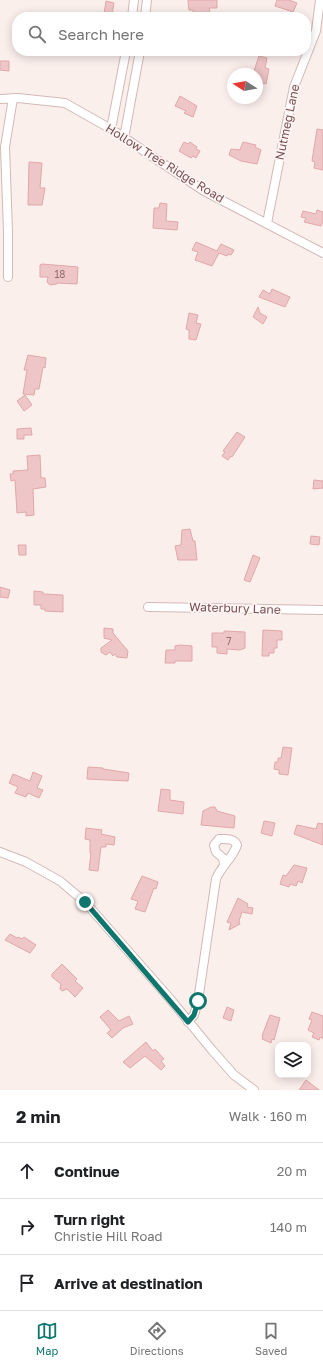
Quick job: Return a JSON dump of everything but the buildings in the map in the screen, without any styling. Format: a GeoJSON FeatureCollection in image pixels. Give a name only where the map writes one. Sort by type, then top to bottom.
{"type":"FeatureCollection","features":[{"type":"Feature","properties":{"kind":"street"},"geometry":{"type":"LineString","coordinates":[[133,12],[134,0]]}},
{"type":"Feature","properties":{"kind":"street"},"geometry":{"type":"LineString","coordinates":[[146,12],[147,0]]}},
{"type":"Feature","properties":{"kind":"street","name":"Nutmeg Lane"},"geometry":{"type":"LineString","coordinates":[[311,44],[316,31],[320,0]]}},
{"type":"Feature","properties":{"kind":"street"},"geometry":{"type":"LineString","coordinates":[[111,129],[125,56]]}},
{"type":"Feature","properties":{"kind":"street"},"geometry":{"type":"LineString","coordinates":[[124,138],[139,56]]}},
{"type":"Feature","properties":{"kind":"street","name":"Nutmeg Lane"},"geometry":{"type":"LineString","coordinates":[[267,223],[294,87],[306,56]]}},
{"type":"Feature","properties":{"kind":"street"},"geometry":{"type":"LineString","coordinates":[[8,277],[5,148],[13,98]]}},
{"type":"Feature","properties":{"kind":"street","name":"Hollow Tree Ridge Road"},"geometry":{"type":"LineString","coordinates":[[0,99],[13,98],[65,103],[111,129],[204,191],[323,253]]}},
{"type":"Feature","properties":{"kind":"street","name":"Waterbury Lane"},"geometry":{"type":"LineString","coordinates":[[148,607],[323,610]]}},
{"type":"Feature","properties":{"kind":"street"},"geometry":{"type":"LineString","coordinates":[[0,852],[26,862],[60,881],[85,902],[234,1075],[254,1090]]}},
{"type":"Feature","properties":{"kind":"street"},"geometry":{"type":"LineString","coordinates":[[188,1022],[194,1015],[198,1001],[216,879],[224,864]]}},
{"type":"Feature","properties":{"kind":"route"},"geometry":{"type":"LineString","coordinates":[[85,902],[171,1000],[188,1022],[194,1015],[198,1001]]}}]}
